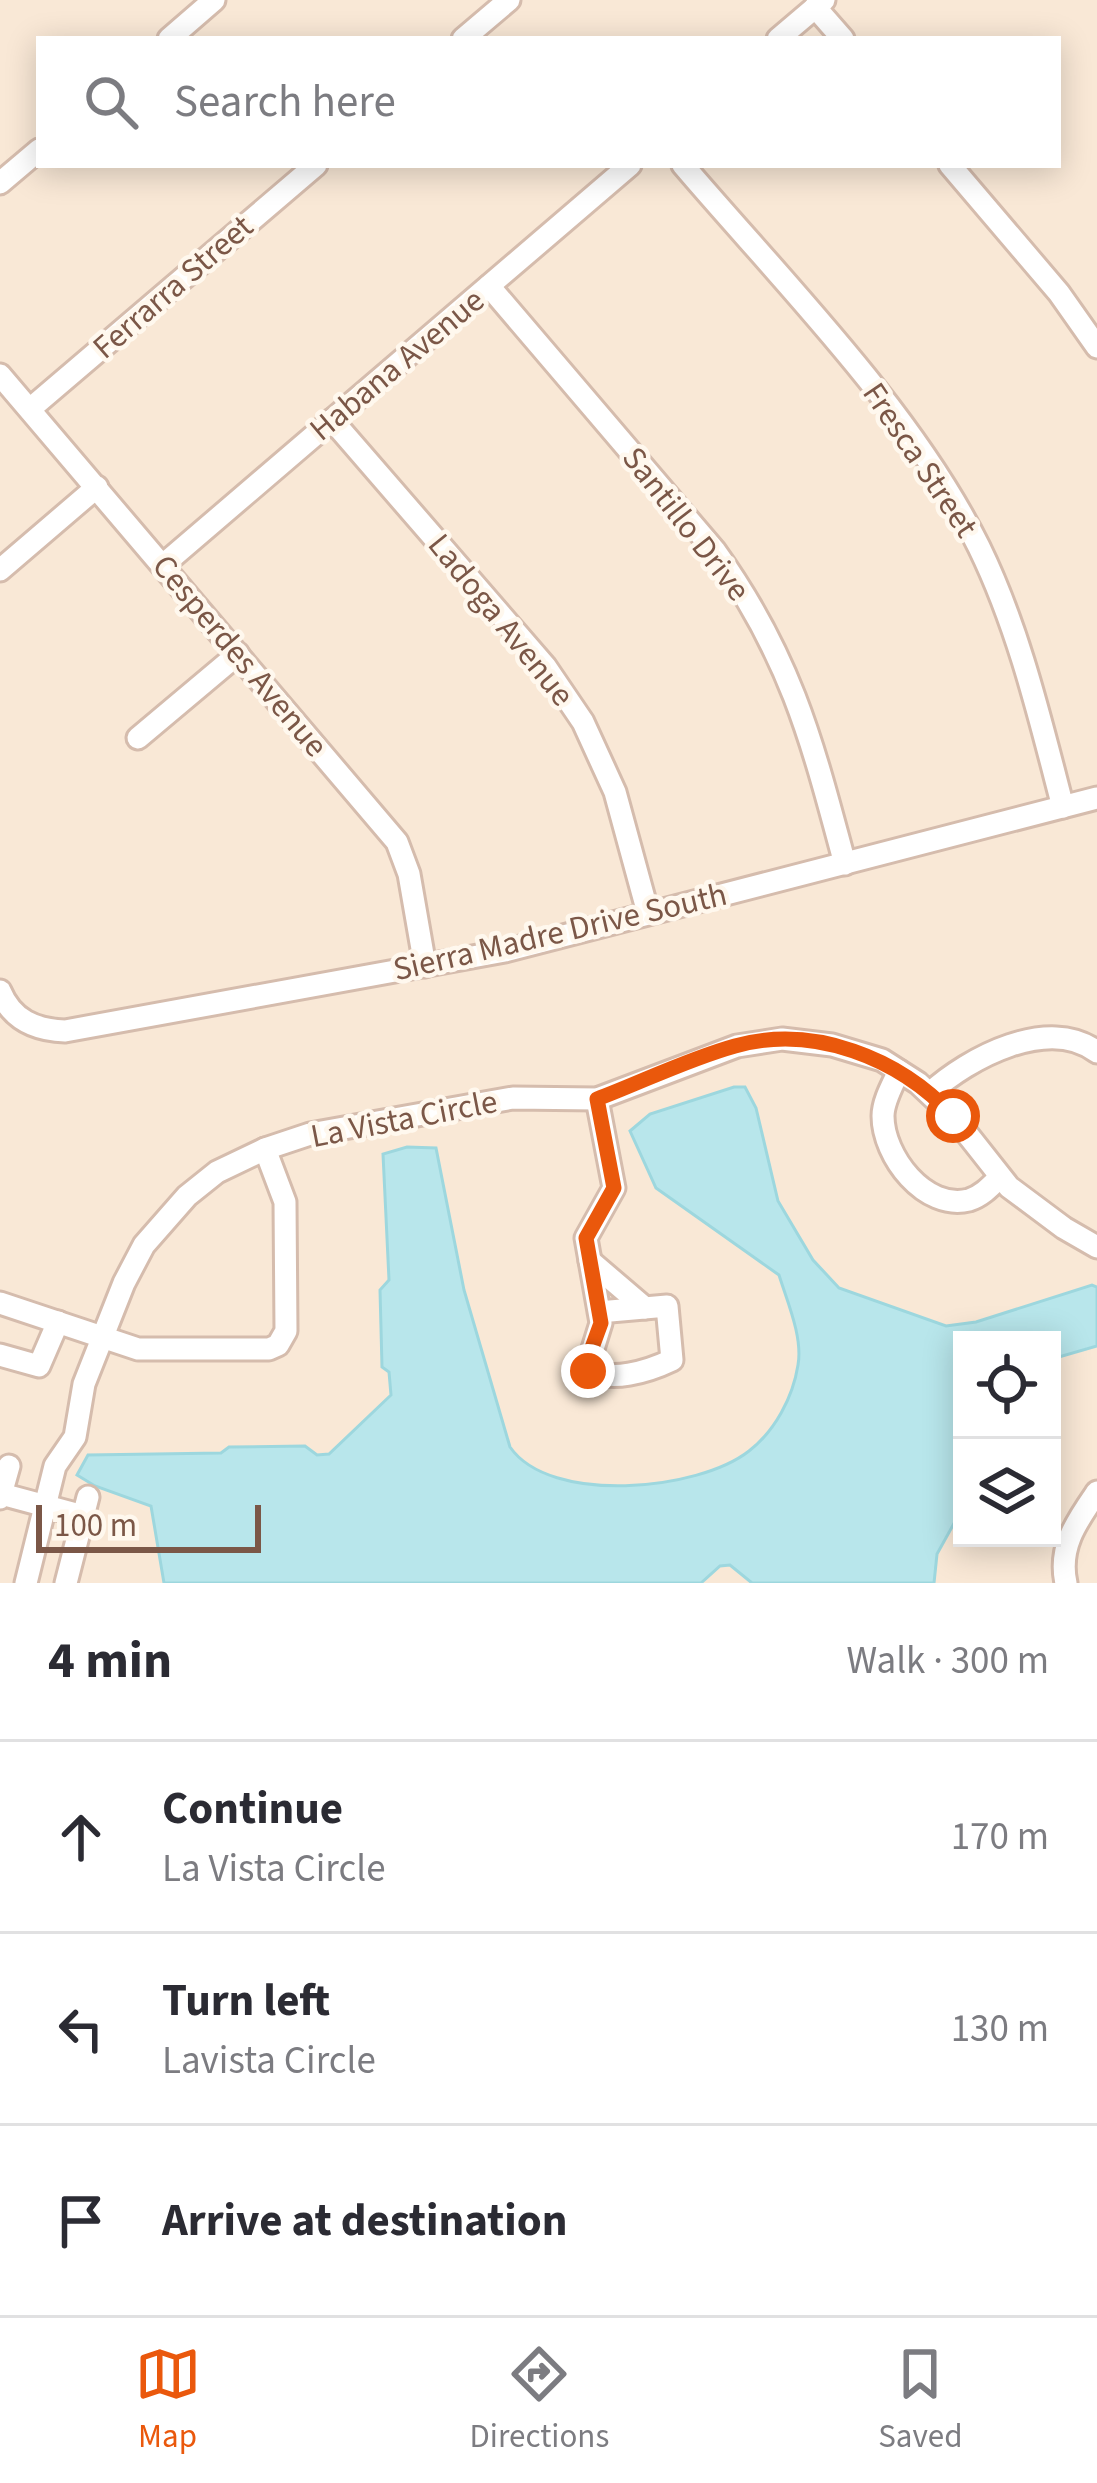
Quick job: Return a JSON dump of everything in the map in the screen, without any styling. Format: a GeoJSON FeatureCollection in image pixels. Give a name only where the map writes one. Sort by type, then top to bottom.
{"type":"FeatureCollection","features":[{"type":"Feature","properties":{"kind":"street"},"geometry":{"type":"LineString","coordinates":[[172,36],[214,0]]}},
{"type":"Feature","properties":{"kind":"street"},"geometry":{"type":"LineString","coordinates":[[466,36],[508,0]]}},
{"type":"Feature","properties":{"kind":"street"},"geometry":{"type":"LineString","coordinates":[[782,36],[820,4],[840,36]]}},
{"type":"Feature","properties":{"kind":"street"},"geometry":{"type":"LineString","coordinates":[[0,183],[36,153]]}},
{"type":"Feature","properties":{"kind":"street","name":"Ferrarra Street"},"geometry":{"type":"LineString","coordinates":[[30,409],[312,168]]}},
{"type":"Feature","properties":{"kind":"street","name":"Habana Avenue"},"geometry":{"type":"LineString","coordinates":[[163,565],[628,168]]}},
{"type":"Feature","properties":{"kind":"street","name":"Fresca Street"},"geometry":{"type":"LineString","coordinates":[[686,168],[880,397],[946,490],[979,546],[1013,629],[1063,807]]}},
{"type":"Feature","properties":{"kind":"street"},"geometry":{"type":"LineString","coordinates":[[953,168],[1059,293],[1097,347]]}},
{"type":"Feature","properties":{"kind":"street","name":"Santillo Drive"},"geometry":{"type":"LineString","coordinates":[[490,286],[743,590],[796,692],[845,864]]}},
{"type":"Feature","properties":{"kind":"street","name":"Cesperdes Avenue"},"geometry":{"type":"LineString","coordinates":[[0,375],[397,842],[409,874],[425,966]]}},
{"type":"Feature","properties":{"kind":"street","name":"Ladoga Avenue"},"geometry":{"type":"LineString","coordinates":[[332,420],[544,666],[584,722],[615,792],[648,913]]}},
{"type":"Feature","properties":{"kind":"street"},"geometry":{"type":"LineString","coordinates":[[0,570],[97,487]]}},
{"type":"Feature","properties":{"kind":"street"},"geometry":{"type":"LineString","coordinates":[[138,738],[238,654]]}},
{"type":"Feature","properties":{"kind":"street","name":"Sierra Madre Drive South"},"geometry":{"type":"LineString","coordinates":[[0,991],[19,1018],[47,1030],[65,1031],[505,950],[1097,798]]}},
{"type":"Feature","properties":{"kind":"street"},"geometry":{"type":"LineString","coordinates":[[930,1093],[953,1072],[994,1050],[1062,1036],[1085,1042],[1097,1052]]}},
{"type":"Feature","properties":{"kind":"street","name":"La Vista Circle"},"geometry":{"type":"LineString","coordinates":[[26,1583],[55,1466],[75,1437],[84,1384],[133,1264],[161,1223],[217,1172],[310,1134],[513,1098],[597,1099],[736,1046],[782,1039],[832,1045],[882,1060],[930,1093],[1000,1177],[1029,1204],[1097,1247]]}},
{"type":"Feature","properties":{"kind":"street"},"geometry":{"type":"LineString","coordinates":[[899,1071],[882,1111],[894,1158],[913,1179],[952,1202],[982,1194],[1000,1177]]}},
{"type":"Feature","properties":{"kind":"street"},"geometry":{"type":"LineString","coordinates":[[597,1099],[614,1188],[586,1238],[590,1261],[599,1312],[601,1323],[586,1364],[588,1371],[608,1376],[672,1360],[667,1306],[599,1312]]}},
{"type":"Feature","properties":{"kind":"street"},"geometry":{"type":"LineString","coordinates":[[0,1303],[138,1349],[269,1349],[278,1345],[286,1330],[285,1202],[266,1149]]}},
{"type":"Feature","properties":{"kind":"street"},"geometry":{"type":"LineString","coordinates":[[590,1261],[645,1308]]}},
{"type":"Feature","properties":{"kind":"street"},"geometry":{"type":"LineString","coordinates":[[0,1355],[39,1366],[58,1322]]}},
{"type":"Feature","properties":{"kind":"street"},"geometry":{"type":"LineString","coordinates":[[9,1466],[1,1496],[86,1507],[66,1583]]}},
{"type":"Feature","properties":{"kind":"street"},"geometry":{"type":"LineString","coordinates":[[1066,1583],[1063,1556],[1073,1528],[1097,1492]]}},
{"type":"Feature","properties":{"kind":"shaded area"},"geometry":{"type":"Polygon","coordinates":[[[0,0],[1097,0],[1097,1583],[0,1583],[0,0]]]}},
{"type":"Feature","properties":{"kind":"water"},"geometry":{"type":"Polygon","coordinates":[[[745,1087],[756,1108],[778,1201],[813,1260],[839,1288],[946,1326],[976,1322],[1097,1287],[1097,1346],[1061,1356],[1061,1331],[953,1331],[953,1525],[937,1554],[934,1583],[752,1583],[730,1565],[720,1566],[701,1583],[164,1583],[151,1506],[77,1475],[88,1455],[305,1446],[317,1455],[329,1454],[391,1395],[389,1372],[382,1367],[380,1290],[389,1280],[383,1154],[407,1147],[436,1148],[464,1290],[510,1447],[530,1465],[557,1478],[625,1486],[696,1475],[749,1451],[767,1434],[792,1389],[799,1354],[796,1331],[779,1275],[656,1188],[630,1131],[650,1114],[745,1087]]]}},
{"type":"Feature","properties":{"kind":"route"},"geometry":{"type":"LineString","coordinates":[[588,1371],[586,1364],[601,1323],[586,1238],[614,1188],[597,1099],[736,1046],[782,1039],[832,1045],[882,1060],[918,1083],[953,1116]]}}]}
